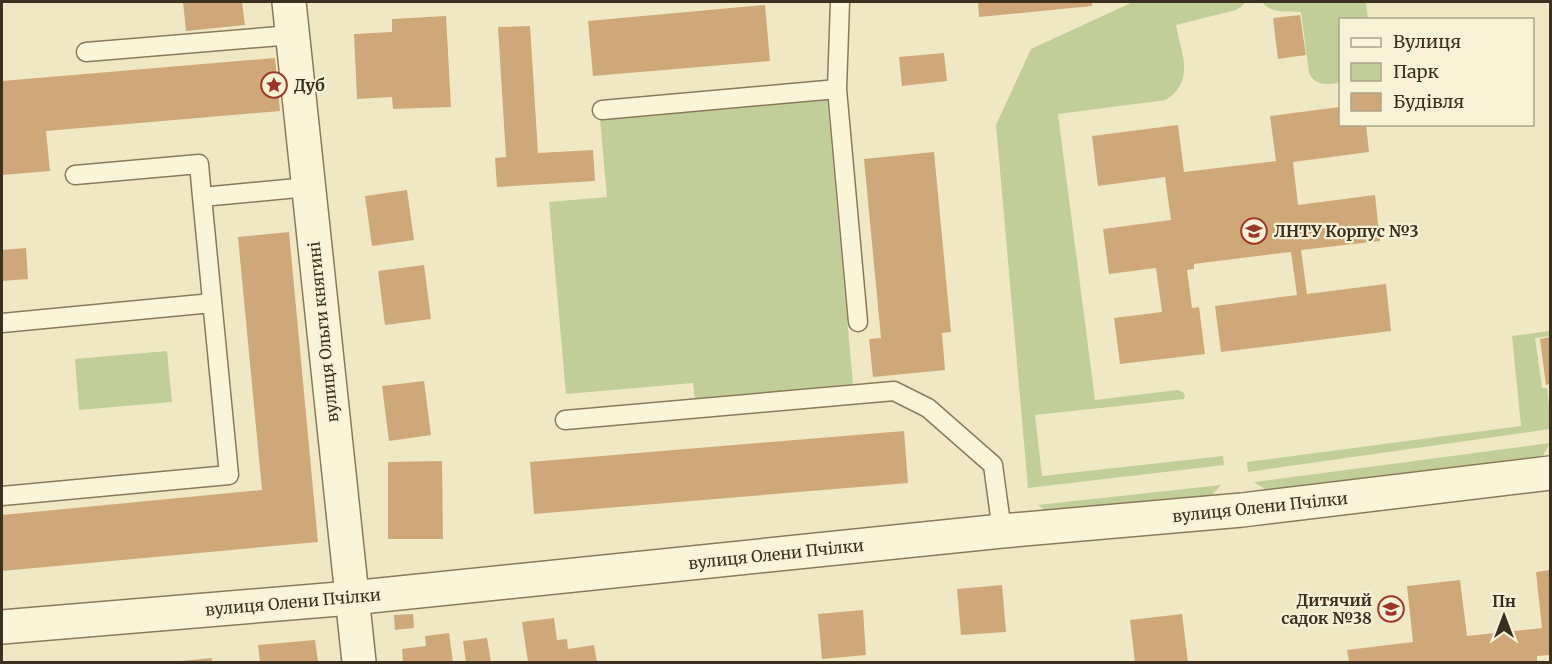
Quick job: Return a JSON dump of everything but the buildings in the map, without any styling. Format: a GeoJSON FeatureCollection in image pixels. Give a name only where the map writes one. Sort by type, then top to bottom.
{"type":"FeatureCollection","features":[{"type":"Feature","properties":{"kind":"street","name":"вулиця Ольги княгині"},"geometry":{"type":"LineString","coordinates":[[289,2],[359,663]]}},
{"type":"Feature","properties":{"kind":"street","name":"вулиця Олени Пчілки"},"geometry":{"type":"LineString","coordinates":[[2,627],[351,598],[1002,531],[1242,510],[1551,473]]}},
{"type":"Feature","properties":{"kind":"lane"},"geometry":{"type":"LineString","coordinates":[[840,2],[837,89],[858,322]]}},
{"type":"Feature","properties":{"kind":"lane"},"geometry":{"type":"LineString","coordinates":[[86,52],[292,35]]}},
{"type":"Feature","properties":{"kind":"lane"},"geometry":{"type":"LineString","coordinates":[[602,110],[837,89]]}},
{"type":"Feature","properties":{"kind":"lane"},"geometry":{"type":"LineString","coordinates":[[2,496],[229,475],[199,164],[75,175]]}},
{"type":"Feature","properties":{"kind":"lane"},"geometry":{"type":"LineString","coordinates":[[202,197],[308,187]]}},
{"type":"Feature","properties":{"kind":"lane"},"geometry":{"type":"LineString","coordinates":[[2,323],[212,303]]}},
{"type":"Feature","properties":{"kind":"lane"},"geometry":{"type":"LineString","coordinates":[[565,420],[894,391],[928,408],[993,465],[1002,531]]}},
{"type":"Feature","properties":{"kind":"green space"},"geometry":{"type":"Polygon","coordinates":[[[1133,2],[1245,2],[1236,10],[1176,25],[1183,56],[1184,75],[1181,84],[1166,100],[1058,114],[1095,400],[1177,390],[1183,392],[1185,396],[1184,399],[1035,415],[1042,476],[1223,456],[1224,465],[1028,488],[996,125],[1031,49],[1133,2]]]}},
{"type":"Feature","properties":{"kind":"green space"},"geometry":{"type":"Polygon","coordinates":[[[1262,2],[1366,2],[1368,18],[1339,18],[1339,83],[1318,83],[1309,73],[1301,12],[1285,12],[1266,6],[1262,2]]]}},
{"type":"Feature","properties":{"kind":"green space"},"geometry":{"type":"Polygon","coordinates":[[[827,98],[853,384],[695,399],[693,383],[566,394],[549,202],[607,197],[600,119],[827,98]]]}},
{"type":"Feature","properties":{"kind":"green space"},"geometry":{"type":"Polygon","coordinates":[[[1550,331],[1550,336],[1535,338],[1542,388],[1547,388],[1550,429],[1248,472],[1247,462],[1521,426],[1512,336],[1550,331]]]}},
{"type":"Feature","properties":{"kind":"green space"},"geometry":{"type":"Polygon","coordinates":[[[167,351],[172,402],[79,410],[75,359],[167,351]]]}},
{"type":"Feature","properties":{"kind":"green space"},"geometry":{"type":"Polygon","coordinates":[[[1550,443],[1542,457],[1271,493],[1254,482],[1550,443]]]}},
{"type":"Feature","properties":{"kind":"green space"},"geometry":{"type":"Polygon","coordinates":[[[1221,485],[1209,498],[1051,515],[1038,505],[1221,485]]]}},
{"type":"Feature","properties":{"kind":"place","name":"Дуб"},"geometry":{"type":"Point","coordinates":[274,85]}},
{"type":"Feature","properties":{"kind":"place","name":"ЛНТУ Корпус №3"},"geometry":{"type":"Point","coordinates":[1254,231]}},
{"type":"Feature","properties":{"kind":"place","name":"Дитячий садок №38"},"geometry":{"type":"Point","coordinates":[1391,609]}}]}
